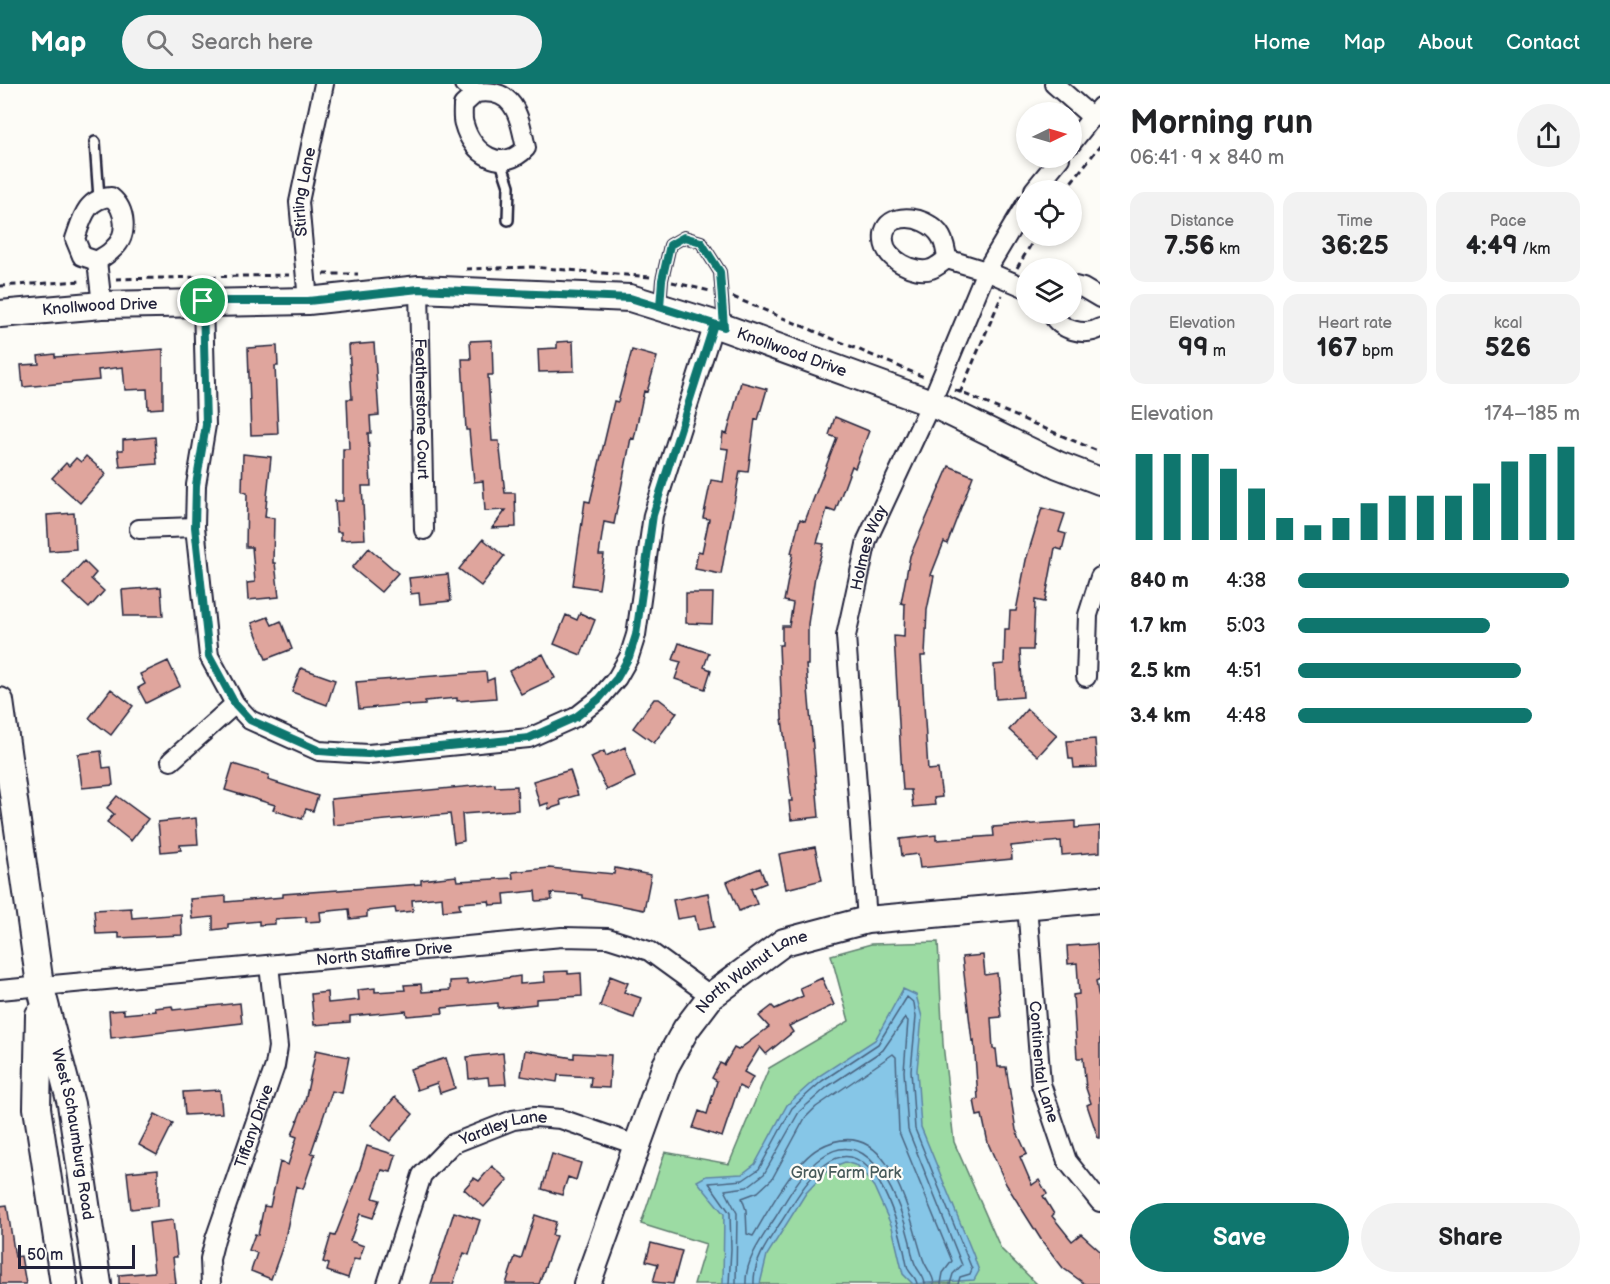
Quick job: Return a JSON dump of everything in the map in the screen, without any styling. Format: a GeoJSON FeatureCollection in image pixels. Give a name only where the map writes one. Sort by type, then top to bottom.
{"type":"FeatureCollection","features":[{"type":"Feature","properties":{"kind":"street","name":"Stirling Lane"},"geometry":{"type":"LineString","coordinates":[[308,301],[299,202],[324,84]]}},
{"type":"Feature","properties":{"kind":"street"},"geometry":{"type":"LineString","coordinates":[[1054,84],[1096,112],[1082,130]]}},
{"type":"Feature","properties":{"kind":"street"},"geometry":{"type":"LineString","coordinates":[[470,89],[492,91],[506,96],[518,115],[526,148],[518,157],[501,162],[491,159],[470,138],[463,123],[463,105],[470,89]]}},
{"type":"Feature","properties":{"kind":"street"},"geometry":{"type":"LineString","coordinates":[[1042,180],[1052,168]]}},
{"type":"Feature","properties":{"kind":"street"},"geometry":{"type":"LineString","coordinates":[[111,197],[119,204],[124,214],[121,239],[115,248],[97,261],[82,256],[75,239],[83,215],[90,205],[99,198],[111,197]]}},
{"type":"Feature","properties":{"kind":"street","name":"Holmes Way"},"geometry":{"type":"LineString","coordinates":[[867,920],[846,636],[867,540],[932,403],[986,271],[1016,221]]}},
{"type":"Feature","properties":{"kind":"street"},"geometry":{"type":"LineString","coordinates":[[947,259],[986,271],[1016,284]]}},
{"type":"Feature","properties":{"kind":"street"},"geometry":{"type":"LineString","coordinates":[[97,261],[102,305]]}},
{"type":"Feature","properties":{"kind":"street"},"geometry":{"type":"LineString","coordinates":[[1082,288],[1100,298]]}},
{"type":"Feature","properties":{"kind":"street","name":"Knollwood Drive"},"geometry":{"type":"LineString","coordinates":[[0,314],[102,305],[203,301],[308,301],[419,289],[630,298],[719,326],[932,403],[1058,465],[1100,481]]}},
{"type":"Feature","properties":{"kind":"street","name":"Featherstone Court"},"geometry":{"type":"LineString","coordinates":[[419,289],[424,530]]}},
{"type":"Feature","properties":{"kind":"street"},"geometry":{"type":"LineString","coordinates":[[203,301],[206,425],[196,485],[195,527],[209,656],[235,704],[250,720],[297,743],[320,751],[368,754],[529,738],[576,717],[599,699],[617,678],[629,657],[636,635],[653,515],[719,326]]}},
{"type":"Feature","properties":{"kind":"street"},"geometry":{"type":"LineString","coordinates":[[1061,324],[1078,332],[1090,332],[1100,328]]}},
{"type":"Feature","properties":{"kind":"street"},"geometry":{"type":"LineString","coordinates":[[139,529],[195,527]]}},
{"type":"Feature","properties":{"kind":"street"},"geometry":{"type":"LineString","coordinates":[[1086,677],[1088,615],[1100,577]]}},
{"type":"Feature","properties":{"kind":"street","name":"West Schaumburg Road"},"geometry":{"type":"LineString","coordinates":[[0,701],[40,985],[71,1104],[98,1284]]}},
{"type":"Feature","properties":{"kind":"street"},"geometry":{"type":"LineString","coordinates":[[171,761],[235,704]]}},
{"type":"Feature","properties":{"kind":"street","name":"North Walnut Lane"},"geometry":{"type":"LineString","coordinates":[[587,1284],[666,1065],[686,1029],[711,996],[784,942],[867,920],[1100,899]]}},
{"type":"Feature","properties":{"kind":"street","name":"Continental Lane"},"geometry":{"type":"LineString","coordinates":[[1027,906],[1041,1084],[1067,1161],[1100,1202]]}},
{"type":"Feature","properties":{"kind":"street","name":"North Staffire Drive"},"geometry":{"type":"LineString","coordinates":[[0,990],[562,937],[608,938],[649,951],[711,996]]}},
{"type":"Feature","properties":{"kind":"street","name":"Tiffany Drive"},"geometry":{"type":"LineString","coordinates":[[211,1284],[210,1259],[215,1239],[275,1066],[278,1047],[269,965]]}},
{"type":"Feature","properties":{"kind":"street","name":"West Schaumburg Road"},"geometry":{"type":"LineString","coordinates":[[40,985],[37,1108],[64,1284]]}},
{"type":"Feature","properties":{"kind":"street","name":"Yardley Lane"},"geometry":{"type":"LineString","coordinates":[[387,1284],[422,1175],[452,1144],[513,1120],[535,1117],[561,1119],[636,1145]]}},
{"type":"Feature","properties":{"kind":"lane"},"geometry":{"type":"LineString","coordinates":[[95,142],[99,198]]}},
{"type":"Feature","properties":{"kind":"lane"},"geometry":{"type":"LineString","coordinates":[[501,162],[509,186],[508,220]]}},
{"type":"Feature","properties":{"kind":"lane"},"geometry":{"type":"LineString","coordinates":[[660,307],[662,280],[670,245],[684,237],[701,242],[720,272],[719,326]]}},
{"type":"Feature","properties":{"kind":"path"},"geometry":{"type":"LineString","coordinates":[[1073,180],[1100,146]]}},
{"type":"Feature","properties":{"kind":"path"},"geometry":{"type":"LineString","coordinates":[[1016,287],[993,311],[960,393],[1100,452]]}},
{"type":"Feature","properties":{"kind":"green space","name":"Gray Farm Park"},"geometry":{"type":"Polygon","coordinates":[[[938,942],[943,1044],[954,1142],[1001,1249],[1037,1284],[694,1284],[706,1244],[641,1224],[665,1152],[729,1164],[769,1068],[849,1021],[831,955],[871,944],[938,942]]]}},
{"type":"Feature","properties":{"kind":"water"},"geometry":{"type":"Polygon","coordinates":[[[903,989],[916,995],[922,1017],[917,1070],[921,1127],[979,1271],[974,1280],[913,1284],[903,1274],[892,1227],[874,1187],[858,1166],[845,1162],[830,1168],[806,1193],[767,1255],[760,1284],[723,1284],[724,1214],[697,1181],[706,1176],[742,1174],[755,1164],[787,1105],[819,1076],[875,1040],[903,989]]]}},
{"type":"Feature","properties":{"kind":"building"},"geometry":{"type":"Polygon","coordinates":[[[492,340],[493,375],[488,375],[492,441],[499,441],[505,493],[515,493],[516,527],[492,528],[506,510],[485,511],[483,481],[474,482],[469,430],[466,430],[462,359],[471,359],[470,341],[492,340]]]}},
{"type":"Feature","properties":{"kind":"building"},"geometry":{"type":"Polygon","coordinates":[[[573,341],[574,371],[539,372],[538,349],[557,348],[557,342],[573,341]]]}},
{"type":"Feature","properties":{"kind":"building"},"geometry":{"type":"Polygon","coordinates":[[[374,343],[379,415],[370,416],[371,433],[368,433],[371,486],[362,486],[365,539],[341,540],[341,532],[337,532],[335,501],[343,501],[343,449],[349,449],[347,399],[352,399],[349,345],[374,343]]]}},
{"type":"Feature","properties":{"kind":"building"},"geometry":{"type":"Polygon","coordinates":[[[277,346],[278,366],[275,366],[278,434],[251,435],[248,348],[277,346]]]}},
{"type":"Feature","properties":{"kind":"building"},"geometry":{"type":"Polygon","coordinates":[[[163,349],[163,408],[148,409],[147,389],[125,390],[123,367],[98,370],[99,380],[23,387],[21,365],[39,364],[38,356],[55,354],[55,357],[163,349]]]}},
{"type":"Feature","properties":{"kind":"building"},"geometry":{"type":"Polygon","coordinates":[[[632,350],[657,357],[647,392],[644,391],[634,439],[631,438],[614,524],[604,522],[599,555],[604,555],[599,589],[573,585],[585,501],[590,502],[614,401],[618,402],[632,350]]]}},
{"type":"Feature","properties":{"kind":"building"},"geometry":{"type":"Polygon","coordinates":[[[741,382],[767,389],[758,420],[755,419],[748,472],[740,471],[721,574],[695,569],[698,551],[702,552],[709,519],[703,518],[711,480],[723,482],[728,449],[721,448],[723,433],[727,434],[741,382]]]}},
{"type":"Feature","properties":{"kind":"building"},"geometry":{"type":"Polygon","coordinates":[[[835,417],[869,431],[855,468],[852,466],[835,512],[827,509],[817,543],[824,544],[815,576],[808,624],[808,665],[806,665],[819,817],[791,820],[789,801],[792,801],[782,718],[779,645],[782,645],[782,626],[789,626],[793,603],[784,601],[793,553],[791,553],[800,519],[805,521],[837,438],[829,435],[835,417]]]}},
{"type":"Feature","properties":{"kind":"building"},"geometry":{"type":"Polygon","coordinates":[[[155,437],[157,464],[120,467],[118,450],[123,450],[123,440],[155,437]]]}},
{"type":"Feature","properties":{"kind":"building"},"geometry":{"type":"Polygon","coordinates":[[[243,454],[271,457],[265,517],[274,518],[273,563],[275,563],[279,597],[248,600],[247,583],[255,582],[252,547],[246,547],[247,493],[242,492],[243,454]]]}},
{"type":"Feature","properties":{"kind":"building"},"geometry":{"type":"Polygon","coordinates":[[[86,456],[106,474],[80,503],[52,478],[66,463],[69,466],[76,458],[81,462],[86,456]]]}},
{"type":"Feature","properties":{"kind":"building"},"geometry":{"type":"Polygon","coordinates":[[[949,466],[973,476],[947,544],[944,542],[931,575],[934,576],[927,610],[925,656],[921,656],[928,770],[938,769],[942,797],[934,798],[935,805],[913,807],[911,790],[903,790],[894,636],[904,637],[905,604],[901,603],[910,556],[949,466]]]}},
{"type":"Feature","properties":{"kind":"building"},"geometry":{"type":"Polygon","coordinates":[[[1042,508],[1065,514],[1059,532],[1066,534],[1062,550],[1055,548],[1045,602],[1035,600],[1033,650],[1020,650],[1023,697],[996,699],[994,665],[1004,664],[1005,629],[1009,629],[1010,611],[1016,611],[1026,560],[1042,508]]]}},
{"type":"Feature","properties":{"kind":"building"},"geometry":{"type":"Polygon","coordinates":[[[74,513],[76,549],[49,551],[47,515],[74,513]]]}},
{"type":"Feature","properties":{"kind":"building"},"geometry":{"type":"Polygon","coordinates":[[[483,539],[504,556],[481,586],[459,569],[483,539]]]}},
{"type":"Feature","properties":{"kind":"building"},"geometry":{"type":"Polygon","coordinates":[[[369,548],[398,573],[381,592],[352,568],[369,548]]]}},
{"type":"Feature","properties":{"kind":"building"},"geometry":{"type":"Polygon","coordinates":[[[84,561],[96,573],[91,579],[104,591],[89,608],[63,584],[84,561]]]}},
{"type":"Feature","properties":{"kind":"building"},"geometry":{"type":"Polygon","coordinates":[[[448,574],[451,601],[420,604],[419,593],[411,594],[409,578],[448,574]]]}},
{"type":"Feature","properties":{"kind":"building"},"geometry":{"type":"Polygon","coordinates":[[[161,587],[163,616],[124,616],[122,590],[161,587]]]}},
{"type":"Feature","properties":{"kind":"building"},"geometry":{"type":"Polygon","coordinates":[[[686,593],[713,593],[712,624],[686,623],[686,593]]]}},
{"type":"Feature","properties":{"kind":"building"},"geometry":{"type":"Polygon","coordinates":[[[580,613],[595,620],[581,655],[554,644],[566,615],[577,620],[580,613]]]}},
{"type":"Feature","properties":{"kind":"building"},"geometry":{"type":"Polygon","coordinates":[[[268,617],[272,625],[281,621],[292,649],[266,659],[252,623],[268,617]]]}},
{"type":"Feature","properties":{"kind":"building"},"geometry":{"type":"Polygon","coordinates":[[[679,643],[709,653],[704,667],[711,670],[705,689],[675,679],[681,662],[673,660],[679,643]]]}},
{"type":"Feature","properties":{"kind":"building"},"geometry":{"type":"Polygon","coordinates":[[[543,654],[555,678],[521,694],[509,671],[543,654]]]}},
{"type":"Feature","properties":{"kind":"building"},"geometry":{"type":"Polygon","coordinates":[[[168,661],[180,686],[146,703],[138,688],[145,684],[140,674],[168,661]]]}},
{"type":"Feature","properties":{"kind":"building"},"geometry":{"type":"Polygon","coordinates":[[[301,668],[335,680],[327,705],[292,692],[301,668]]]}},
{"type":"Feature","properties":{"kind":"building"},"geometry":{"type":"Polygon","coordinates":[[[486,672],[487,681],[494,678],[496,698],[457,701],[457,698],[425,701],[425,705],[409,706],[408,704],[359,709],[356,682],[486,672]]]}},
{"type":"Feature","properties":{"kind":"building"},"geometry":{"type":"Polygon","coordinates":[[[111,689],[133,706],[111,735],[89,718],[111,689]]]}},
{"type":"Feature","properties":{"kind":"building"},"geometry":{"type":"Polygon","coordinates":[[[654,699],[659,699],[677,713],[654,743],[633,728],[654,699]]]}},
{"type":"Feature","properties":{"kind":"building"},"geometry":{"type":"Polygon","coordinates":[[[1027,709],[1057,735],[1038,756],[1009,730],[1027,709]]]}},
{"type":"Feature","properties":{"kind":"building"},"geometry":{"type":"Polygon","coordinates":[[[1095,739],[1097,767],[1074,768],[1073,759],[1069,759],[1067,741],[1095,739]]]}},
{"type":"Feature","properties":{"kind":"building"},"geometry":{"type":"Polygon","coordinates":[[[625,747],[635,777],[607,790],[591,757],[604,751],[606,756],[625,747]]]}},
{"type":"Feature","properties":{"kind":"building"},"geometry":{"type":"Polygon","coordinates":[[[101,751],[103,768],[111,767],[113,785],[82,788],[78,754],[101,751]]]}},
{"type":"Feature","properties":{"kind":"building"},"geometry":{"type":"Polygon","coordinates":[[[233,764],[269,775],[268,780],[318,796],[313,811],[306,809],[302,819],[273,810],[275,805],[225,790],[233,764]]]}},
{"type":"Feature","properties":{"kind":"building"},"geometry":{"type":"Polygon","coordinates":[[[570,770],[578,795],[560,800],[561,805],[549,809],[548,803],[540,806],[533,781],[570,770]]]}},
{"type":"Feature","properties":{"kind":"building"},"geometry":{"type":"Polygon","coordinates":[[[495,784],[495,787],[517,786],[518,810],[462,814],[464,841],[454,843],[450,814],[333,825],[331,799],[495,784]]]}},
{"type":"Feature","properties":{"kind":"building"},"geometry":{"type":"Polygon","coordinates":[[[117,796],[148,819],[131,841],[107,822],[114,814],[107,808],[117,796]]]}},
{"type":"Feature","properties":{"kind":"building"},"geometry":{"type":"Polygon","coordinates":[[[196,818],[198,844],[180,845],[181,850],[161,852],[158,822],[196,818]]]}},
{"type":"Feature","properties":{"kind":"building"},"geometry":{"type":"Polygon","coordinates":[[[1075,821],[1075,828],[1100,826],[1100,852],[1062,855],[1061,841],[1011,846],[1012,859],[920,868],[918,854],[902,856],[900,839],[936,835],[936,840],[994,836],[993,827],[1075,821]]]}},
{"type":"Feature","properties":{"kind":"building"},"geometry":{"type":"Polygon","coordinates":[[[815,847],[822,880],[786,889],[779,854],[815,847]]]}},
{"type":"Feature","properties":{"kind":"building"},"geometry":{"type":"Polygon","coordinates":[[[549,868],[614,874],[615,868],[651,875],[644,910],[583,898],[583,895],[551,893],[552,900],[536,901],[535,891],[504,894],[505,904],[490,905],[489,901],[459,903],[460,909],[443,911],[442,897],[412,900],[413,911],[396,913],[395,908],[367,911],[367,917],[350,919],[349,909],[320,912],[321,921],[306,922],[306,917],[275,919],[275,924],[259,925],[259,921],[228,924],[228,928],[213,930],[213,917],[192,919],[190,899],[226,896],[226,902],[283,897],[283,894],[421,884],[421,880],[456,876],[457,881],[513,878],[512,872],[549,868]]]}},
{"type":"Feature","properties":{"kind":"building"},"geometry":{"type":"Polygon","coordinates":[[[760,868],[766,883],[751,889],[757,904],[739,911],[727,882],[760,868]]]}},
{"type":"Feature","properties":{"kind":"building"},"geometry":{"type":"Polygon","coordinates":[[[708,893],[714,927],[698,930],[695,916],[677,919],[673,900],[708,893]]]}},
{"type":"Feature","properties":{"kind":"building"},"geometry":{"type":"Polygon","coordinates":[[[131,908],[132,918],[181,914],[182,935],[119,938],[119,933],[96,934],[94,910],[131,908]]]}},
{"type":"Feature","properties":{"kind":"building"},"geometry":{"type":"Polygon","coordinates":[[[1097,944],[1100,979],[1096,981],[1100,1005],[1100,1138],[1098,1138],[1087,1105],[1091,1103],[1086,1088],[1083,1058],[1077,1058],[1073,995],[1079,994],[1077,963],[1068,964],[1067,946],[1097,944]]]}},
{"type":"Feature","properties":{"kind":"building"},"geometry":{"type":"Polygon","coordinates":[[[983,955],[985,975],[997,973],[1001,1017],[991,1018],[993,1049],[996,1049],[998,1067],[1006,1067],[1016,1130],[1027,1154],[1020,1157],[1032,1185],[1039,1180],[1047,1194],[1043,1196],[1054,1214],[1052,1216],[1072,1241],[1081,1234],[1100,1251],[1100,1284],[1085,1284],[1063,1268],[1042,1241],[1006,1184],[988,1143],[982,1115],[977,1116],[974,1100],[978,1099],[974,1040],[972,1041],[962,957],[983,955]]]}},
{"type":"Feature","properties":{"kind":"building"},"geometry":{"type":"Polygon","coordinates":[[[568,971],[568,974],[581,973],[582,996],[536,999],[536,1004],[498,1008],[498,1003],[442,1008],[443,1013],[407,1016],[406,1011],[350,1016],[350,1022],[314,1025],[311,994],[327,992],[328,1003],[359,1000],[358,990],[375,988],[375,992],[405,990],[404,985],[421,984],[422,992],[450,990],[450,981],[467,980],[467,984],[520,976],[520,984],[545,982],[544,972],[568,971]]]}},
{"type":"Feature","properties":{"kind":"building"},"geometry":{"type":"Polygon","coordinates":[[[610,976],[628,983],[624,992],[641,998],[634,1018],[600,1006],[610,976]]]}},
{"type":"Feature","properties":{"kind":"building"},"geometry":{"type":"Polygon","coordinates":[[[822,978],[834,1005],[789,1026],[793,1032],[766,1054],[760,1047],[744,1072],[753,1077],[746,1090],[739,1086],[722,1137],[693,1128],[699,1111],[707,1114],[717,1081],[712,1078],[720,1063],[724,1065],[734,1048],[738,1050],[769,1027],[759,1016],[772,1006],[775,1009],[803,996],[800,988],[822,978]]]}},
{"type":"Feature","properties":{"kind":"building"},"geometry":{"type":"Polygon","coordinates":[[[240,1003],[242,1023],[111,1038],[109,1011],[124,1010],[124,1014],[156,1011],[155,1008],[172,1006],[173,1010],[240,1003]]]}},
{"type":"Feature","properties":{"kind":"building"},"geometry":{"type":"Polygon","coordinates":[[[316,1050],[349,1057],[342,1093],[332,1091],[311,1153],[315,1154],[303,1189],[296,1186],[284,1243],[271,1279],[251,1271],[257,1253],[249,1250],[255,1234],[258,1235],[264,1206],[270,1207],[280,1162],[288,1165],[297,1137],[292,1135],[305,1101],[316,1050]]]}},
{"type":"Feature","properties":{"kind":"building"},"geometry":{"type":"Polygon","coordinates":[[[525,1050],[574,1058],[574,1053],[611,1055],[609,1088],[590,1087],[591,1077],[558,1075],[557,1082],[521,1076],[525,1050]]]}},
{"type":"Feature","properties":{"kind":"building"},"geometry":{"type":"Polygon","coordinates":[[[503,1053],[506,1084],[489,1085],[488,1077],[469,1079],[467,1057],[503,1053]]]}},
{"type":"Feature","properties":{"kind":"building"},"geometry":{"type":"Polygon","coordinates":[[[446,1058],[455,1088],[440,1093],[437,1083],[417,1090],[410,1069],[446,1058]]]}},
{"type":"Feature","properties":{"kind":"building"},"geometry":{"type":"Polygon","coordinates":[[[220,1090],[222,1113],[185,1115],[183,1092],[220,1090]]]}},
{"type":"Feature","properties":{"kind":"building"},"geometry":{"type":"Polygon","coordinates":[[[395,1097],[413,1114],[390,1141],[371,1125],[395,1097]]]}},
{"type":"Feature","properties":{"kind":"building"},"geometry":{"type":"Polygon","coordinates":[[[155,1114],[173,1123],[157,1155],[139,1145],[155,1114]]]}},
{"type":"Feature","properties":{"kind":"building"},"geometry":{"type":"Polygon","coordinates":[[[367,1146],[396,1155],[391,1172],[382,1170],[373,1198],[380,1200],[373,1218],[360,1214],[350,1241],[364,1246],[359,1260],[354,1259],[348,1278],[327,1271],[329,1264],[323,1262],[331,1235],[335,1236],[353,1190],[367,1146]]]}},
{"type":"Feature","properties":{"kind":"building"},"geometry":{"type":"Polygon","coordinates":[[[552,1154],[581,1163],[576,1180],[568,1177],[562,1195],[542,1189],[552,1154]]]}},
{"type":"Feature","properties":{"kind":"building"},"geometry":{"type":"Polygon","coordinates":[[[492,1166],[508,1180],[484,1207],[464,1189],[474,1178],[479,1181],[492,1166]]]}},
{"type":"Feature","properties":{"kind":"building"},"geometry":{"type":"Polygon","coordinates":[[[158,1169],[158,1206],[131,1209],[127,1172],[158,1169]]]}},
{"type":"Feature","properties":{"kind":"building"},"geometry":{"type":"Polygon","coordinates":[[[7,1205],[15,1257],[21,1256],[26,1284],[0,1284],[0,1206],[7,1205]]]}},
{"type":"Feature","properties":{"kind":"building"},"geometry":{"type":"Polygon","coordinates":[[[454,1212],[480,1220],[469,1255],[464,1253],[453,1284],[431,1284],[454,1212]]]}},
{"type":"Feature","properties":{"kind":"building"},"geometry":{"type":"Polygon","coordinates":[[[535,1215],[556,1222],[552,1235],[556,1236],[539,1284],[506,1284],[515,1257],[521,1259],[535,1215]]]}},
{"type":"Feature","properties":{"kind":"building"},"geometry":{"type":"Polygon","coordinates":[[[173,1220],[177,1257],[173,1257],[176,1284],[119,1284],[119,1275],[154,1272],[149,1223],[173,1220]]]}},
{"type":"Feature","properties":{"kind":"building"},"geometry":{"type":"Polygon","coordinates":[[[651,1243],[682,1251],[673,1284],[653,1282],[658,1264],[646,1261],[651,1243]]]}},
{"type":"Feature","properties":{"kind":"route"},"geometry":{"type":"LineString","coordinates":[[203,301],[206,425],[196,485],[195,527],[209,656],[235,704],[250,720],[297,743],[320,751],[368,754],[529,738],[576,717],[599,699],[617,678],[629,657],[636,635],[653,515],[714,324],[660,307],[662,280],[670,245],[684,237],[701,242],[720,272],[724,327],[714,324],[630,298],[419,289],[308,301],[203,301]]}}]}
